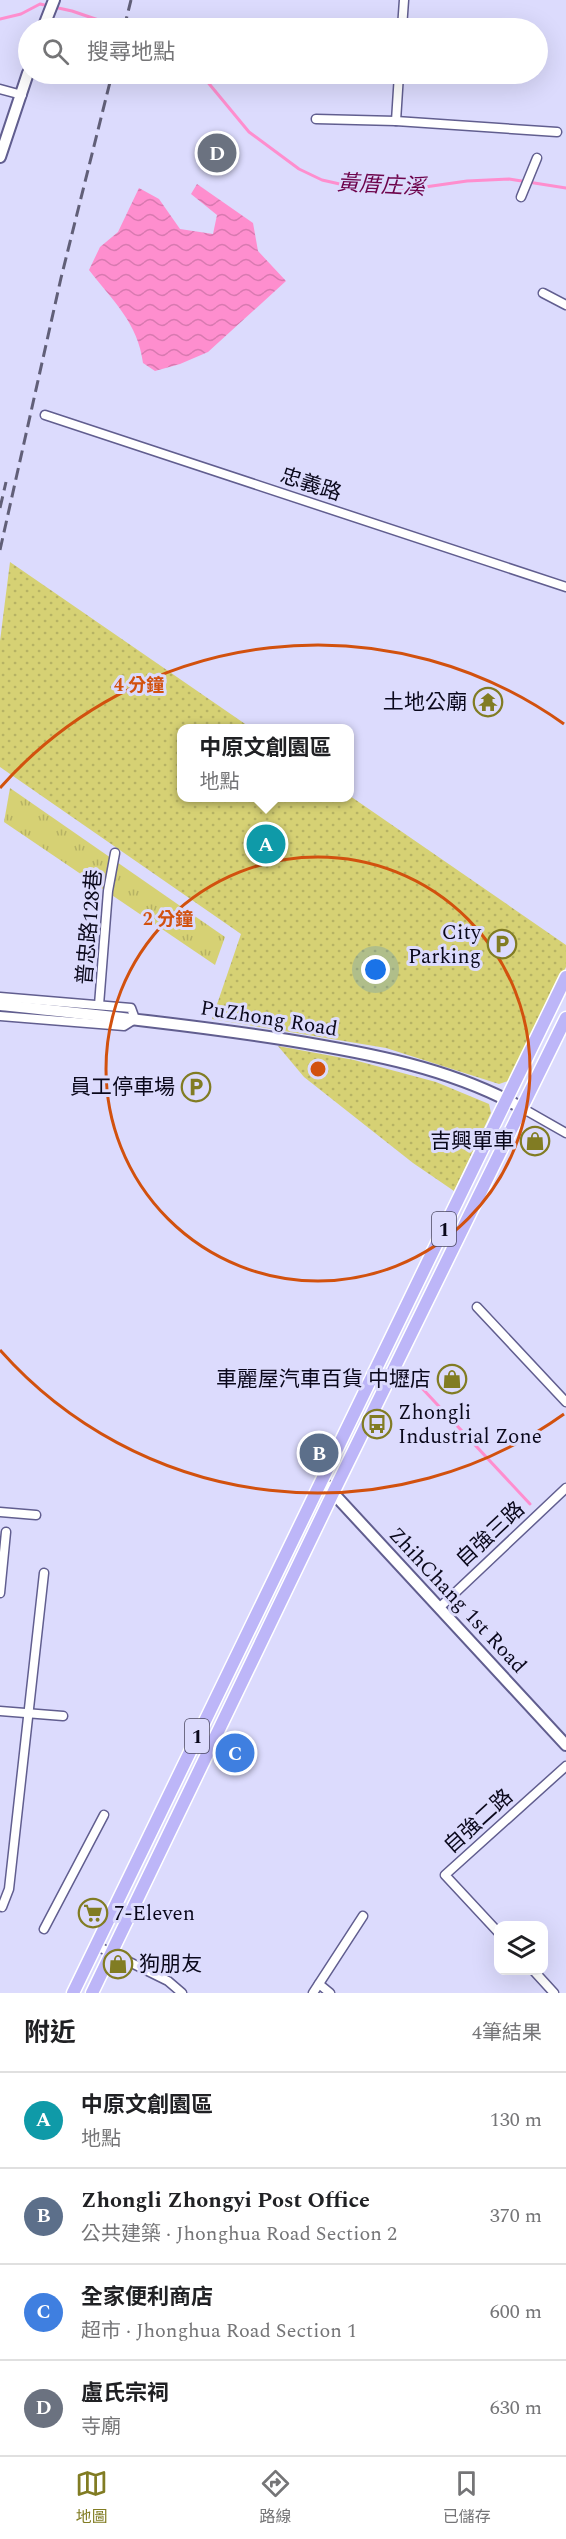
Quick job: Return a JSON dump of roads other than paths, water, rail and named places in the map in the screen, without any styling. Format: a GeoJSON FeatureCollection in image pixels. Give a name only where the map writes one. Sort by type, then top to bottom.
{"type":"FeatureCollection","features":[{"type":"Feature","properties":{"kind":"main road","name":"1"},"geometry":{"type":"LineString","coordinates":[[73,1993],[566,977]]}},
{"type":"Feature","properties":{"kind":"main road","name":"1"},"geometry":{"type":"LineString","coordinates":[[92,1993],[333,1493],[566,1018]]}},
{"type":"Feature","properties":{"kind":"street"},"geometry":{"type":"LineString","coordinates":[[403,18],[404,0]]}},
{"type":"Feature","properties":{"kind":"street"},"geometry":{"type":"LineString","coordinates":[[48,18],[54,1]]}},
{"type":"Feature","properties":{"kind":"street"},"geometry":{"type":"LineString","coordinates":[[0,157],[25,84]]}},
{"type":"Feature","properties":{"kind":"street"},"geometry":{"type":"LineString","coordinates":[[396,121],[398,84]]}},
{"type":"Feature","properties":{"kind":"street"},"geometry":{"type":"LineString","coordinates":[[0,89],[22,95]]}},
{"type":"Feature","properties":{"kind":"street"},"geometry":{"type":"LineString","coordinates":[[316,119],[396,121],[557,132]]}},
{"type":"Feature","properties":{"kind":"street"},"geometry":{"type":"LineString","coordinates":[[521,197],[537,158]]}},
{"type":"Feature","properties":{"kind":"street"},"geometry":{"type":"LineString","coordinates":[[543,293],[566,304]]}},
{"type":"Feature","properties":{"kind":"street","name":"忠義路"},"geometry":{"type":"LineString","coordinates":[[45,415],[566,587]]}},
{"type":"Feature","properties":{"kind":"street","name":"普忠路128巷"},"geometry":{"type":"LineString","coordinates":[[99,1005],[108,891],[115,853]]}},
{"type":"Feature","properties":{"kind":"street"},"geometry":{"type":"LineString","coordinates":[[0,997],[131,1008],[135,1019],[124,1026],[0,1016]]}},
{"type":"Feature","properties":{"kind":"street","name":"PuZhong Road"},"geometry":{"type":"LineString","coordinates":[[0,1005],[135,1019],[350,1050],[410,1064],[462,1081],[522,1108]]}},
{"type":"Feature","properties":{"kind":"street"},"geometry":{"type":"LineString","coordinates":[[522,1108],[566,1133]]}},
{"type":"Feature","properties":{"kind":"street"},"geometry":{"type":"LineString","coordinates":[[477,1307],[566,1402]]}},
{"type":"Feature","properties":{"kind":"street","name":"ZhihChang 1st Road"},"geometry":{"type":"LineString","coordinates":[[322,1481],[566,1745]]}},
{"type":"Feature","properties":{"kind":"street","name":"自強三路"},"geometry":{"type":"LineString","coordinates":[[439,1608],[566,1488]]}},
{"type":"Feature","properties":{"kind":"street"},"geometry":{"type":"LineString","coordinates":[[0,1512],[36,1515]]}},
{"type":"Feature","properties":{"kind":"street"},"geometry":{"type":"LineString","coordinates":[[0,1593],[6,1532]]}},
{"type":"Feature","properties":{"kind":"street"},"geometry":{"type":"LineString","coordinates":[[2,1907],[9,1889],[44,1573]]}},
{"type":"Feature","properties":{"kind":"street"},"geometry":{"type":"LineString","coordinates":[[0,1711],[63,1716]]}},
{"type":"Feature","properties":{"kind":"street","name":"自強二路"},"geometry":{"type":"LineString","coordinates":[[494,1928],[445,1875],[566,1766]]}},
{"type":"Feature","properties":{"kind":"street"},"geometry":{"type":"LineString","coordinates":[[44,1929],[104,1815]]}},
{"type":"Feature","properties":{"kind":"street"},"geometry":{"type":"LineString","coordinates":[[313,1993],[363,1917]]}},
{"type":"Feature","properties":{"kind":"street"},"geometry":{"type":"LineString","coordinates":[[95,1944],[168,1981],[182,1993]]}},
{"type":"Feature","properties":{"kind":"street"},"geometry":{"type":"LineString","coordinates":[[538,1975],[554,1993]]}},
{"type":"Feature","properties":{"kind":"street"},"geometry":{"type":"LineString","coordinates":[[320,1984],[330,1993]]}},
{"type":"Feature","properties":{"kind":"water"},"geometry":{"type":"Polygon","coordinates":[[[197,184],[253,223],[258,251],[286,281],[208,352],[180,364],[155,371],[143,363],[136,336],[130,324],[89,270],[100,247],[118,232],[139,188],[159,199],[180,229],[213,234],[217,215],[191,194],[197,184]]]}},
{"type":"Feature","properties":{"kind":"waterway","name":"黃厝庄溪"},"geometry":{"type":"LineString","coordinates":[[0,19],[21,14],[40,4],[93,18]]}},
{"type":"Feature","properties":{"kind":"waterway","name":"黃厝庄溪"},"geometry":{"type":"LineString","coordinates":[[209,84],[249,132],[299,169],[322,180],[353,187],[411,189],[467,181],[509,179],[566,188]]}},
{"type":"Feature","properties":{"kind":"waterway"},"geometry":{"type":"LineString","coordinates":[[406,1371],[530,1504]]}},
{"type":"Feature","properties":{"kind":"railway"},"geometry":{"type":"LineString","coordinates":[[126,18],[131,0]]}},
{"type":"Feature","properties":{"kind":"railway"},"geometry":{"type":"LineString","coordinates":[[0,550],[61,278],[110,84]]}},
{"type":"Feature","properties":{"kind":"railway"},"geometry":{"type":"LineString","coordinates":[[0,508],[6,482]]}},
{"type":"Feature","properties":{"kind":"place","name":"盧氏宗祠"},"geometry":{"type":"Point","coordinates":[217,153]}},
{"type":"Feature","properties":{"kind":"place","name":"土地公廟"},"geometry":{"type":"Point","coordinates":[488,702]}},
{"type":"Feature","properties":{"kind":"place","name":"中原文創園區"},"geometry":{"type":"Point","coordinates":[266,844]}},
{"type":"Feature","properties":{"kind":"place","name":"City Parking"},"geometry":{"type":"Point","coordinates":[502,944]}},
{"type":"Feature","properties":{"kind":"place","name":"員工停車場"},"geometry":{"type":"Point","coordinates":[196,1087]}},
{"type":"Feature","properties":{"kind":"place","name":"吉興單車"},"geometry":{"type":"Point","coordinates":[535,1141]}},
{"type":"Feature","properties":{"kind":"place","name":"車麗屋汽車百貨 中壢店"},"geometry":{"type":"Point","coordinates":[452,1379]}},
{"type":"Feature","properties":{"kind":"place","name":"Zhongli Industrial Zone"},"geometry":{"type":"Point","coordinates":[377,1424]}},
{"type":"Feature","properties":{"kind":"place","name":"Zhongli Zhongyi Post Office"},"geometry":{"type":"Point","coordinates":[319,1453]}},
{"type":"Feature","properties":{"kind":"place","name":"全家便利商店"},"geometry":{"type":"Point","coordinates":[235,1753]}},
{"type":"Feature","properties":{"kind":"place","name":"7-Eleven"},"geometry":{"type":"Point","coordinates":[93,1913]}},
{"type":"Feature","properties":{"kind":"place","name":"狗朋友"},"geometry":{"type":"Point","coordinates":[118,1964]}}]}
